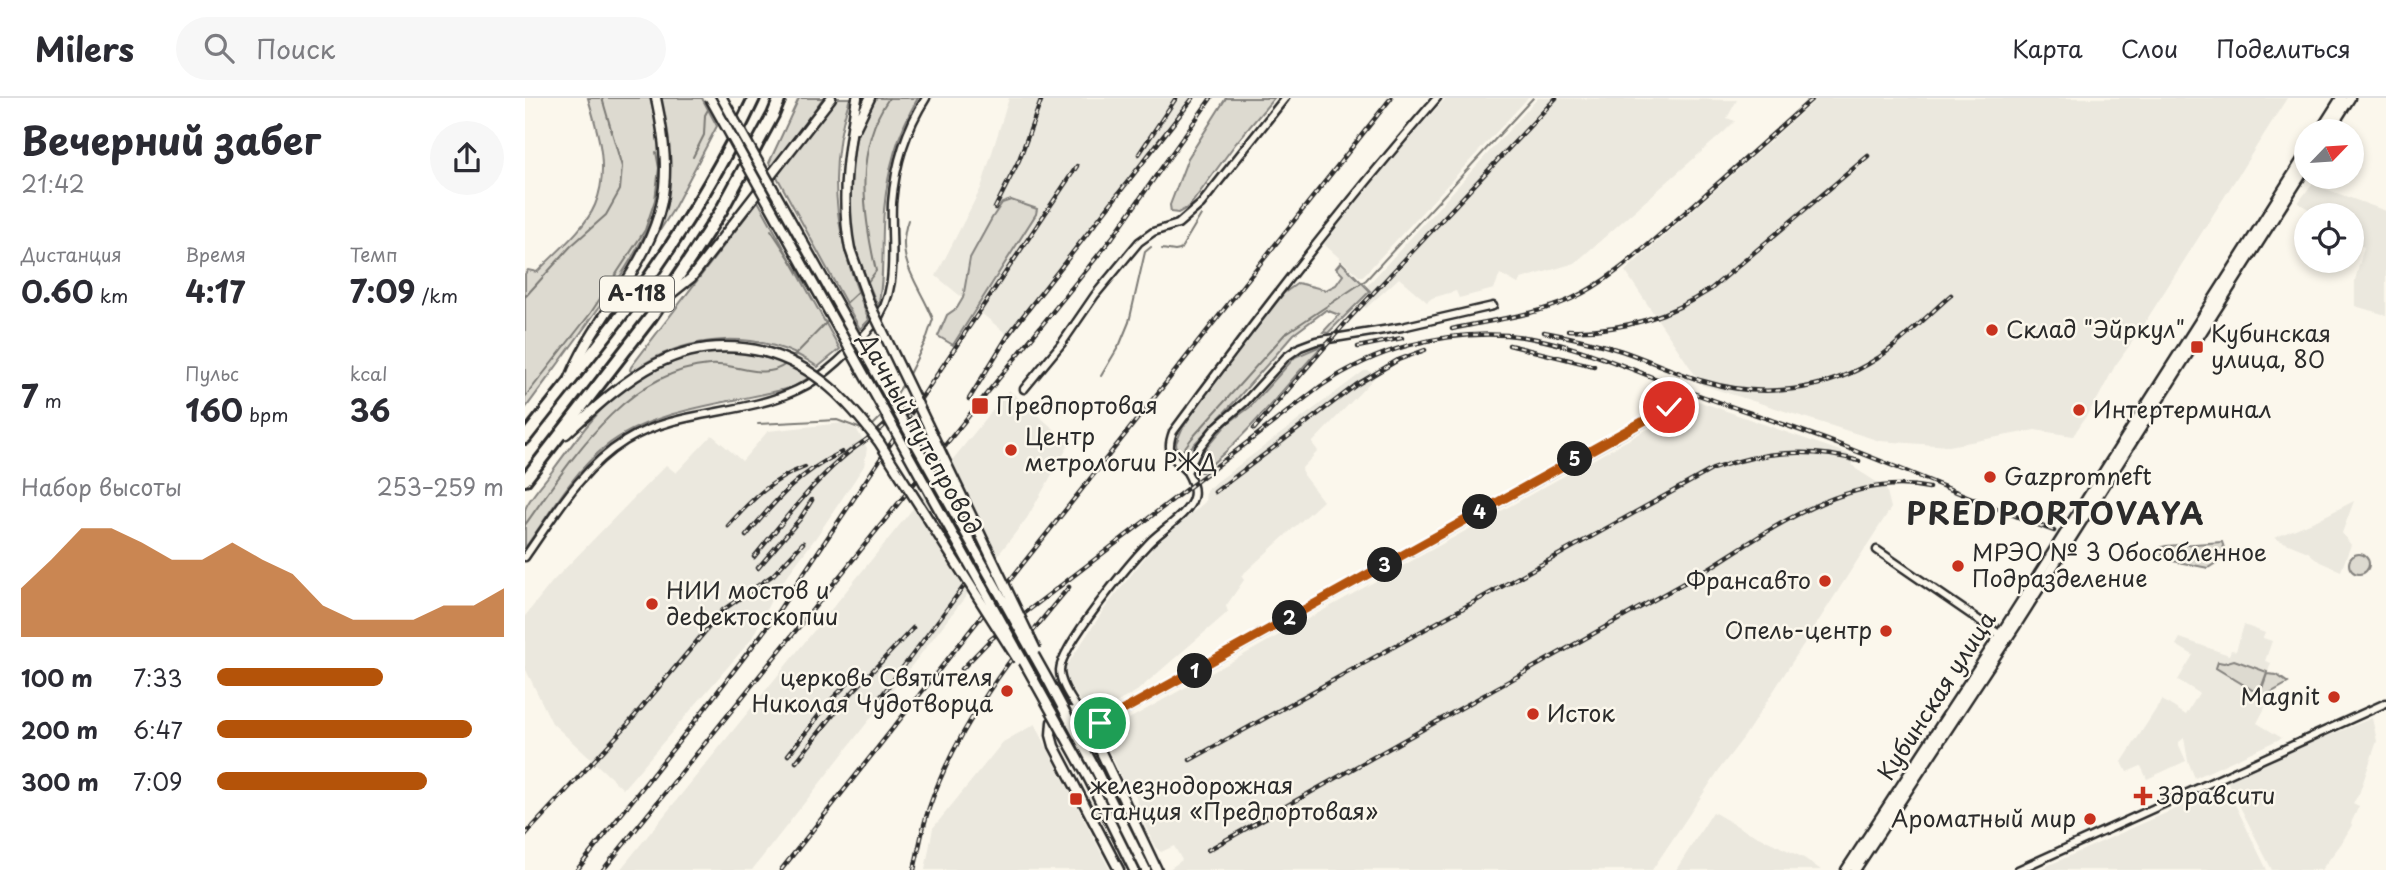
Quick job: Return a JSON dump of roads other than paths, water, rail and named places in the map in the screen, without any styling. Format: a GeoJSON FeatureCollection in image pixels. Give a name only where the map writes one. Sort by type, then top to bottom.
{"type":"FeatureCollection","features":[{"type":"Feature","properties":{"kind":"highway","name":"А-118"},"geometry":{"type":"LineString","coordinates":[[525,438],[631,302],[700,201],[725,158],[754,98]]}},
{"type":"Feature","properties":{"kind":"highway","name":"А-118"},"geometry":{"type":"LineString","coordinates":[[525,480],[661,303],[721,211],[780,98]]}},
{"type":"Feature","properties":{"kind":"main road"},"geometry":{"type":"LineString","coordinates":[[568,383],[580,351],[644,253],[660,214],[666,179],[666,159],[656,98]]}},
{"type":"Feature","properties":{"kind":"main road","name":"Дачный путепровод"},"geometry":{"type":"LineString","coordinates":[[710,98],[1034,678],[1134,870]]}},
{"type":"Feature","properties":{"kind":"main road","name":"Дачный путепровод"},"geometry":{"type":"LineString","coordinates":[[722,98],[1049,682],[1146,870]]}},
{"type":"Feature","properties":{"kind":"main road"},"geometry":{"type":"LineString","coordinates":[[661,303],[691,278],[831,98]]}},
{"type":"Feature","properties":{"kind":"main road"},"geometry":{"type":"LineString","coordinates":[[857,98],[848,145],[844,194],[850,249],[870,305],[1049,682]]}},
{"type":"Feature","properties":{"kind":"main road"},"geometry":{"type":"LineString","coordinates":[[848,145],[870,98]]}},
{"type":"Feature","properties":{"kind":"main road"},"geometry":{"type":"LineString","coordinates":[[2328,119],[2341,98]]}},
{"type":"Feature","properties":{"kind":"main road"},"geometry":{"type":"LineString","coordinates":[[2337,119],[2350,98]]}},
{"type":"Feature","properties":{"kind":"main road","name":"Кубинская улица"},"geometry":{"type":"LineString","coordinates":[[1855,870],[2294,173]]}},
{"type":"Feature","properties":{"kind":"main road","name":"Кубинская улица"},"geometry":{"type":"LineString","coordinates":[[1846,870],[2003,637],[2294,186]]}},
{"type":"Feature","properties":{"kind":"main road"},"geometry":{"type":"LineString","coordinates":[[545,452],[632,377],[670,356],[701,348],[733,346],[787,359],[832,387],[859,416],[879,442],[1020,664],[1034,678]]}},
{"type":"Feature","properties":{"kind":"main road"},"geometry":{"type":"LineString","coordinates":[[1119,870],[1060,760],[1051,736],[1052,722],[1070,711],[1080,713],[1090,729],[1157,870]]}},
{"type":"Feature","properties":{"kind":"street"},"geometry":{"type":"LineString","coordinates":[[525,557],[577,485],[616,447],[664,424],[769,400],[798,390],[825,372],[872,326],[887,303],[891,285],[893,201],[898,164],[915,117],[926,98]]}},
{"type":"Feature","properties":{"kind":"street"},"geometry":{"type":"LineString","coordinates":[[1024,389],[1139,242],[1153,232],[1170,228],[1186,219],[1201,204],[1285,98]]}},
{"type":"Feature","properties":{"kind":"street"},"geometry":{"type":"LineString","coordinates":[[1080,713],[1063,683],[1060,671],[1062,660],[1073,639],[1149,543],[1187,509],[1194,497],[1187,472],[1170,453],[1169,444],[1173,432],[1244,336],[1437,98]]}},
{"type":"Feature","properties":{"kind":"street"},"geometry":{"type":"LineString","coordinates":[[1187,472],[1199,448],[1215,428],[1245,402],[1286,357],[1300,347],[1316,341],[1402,327],[1493,306]]}},
{"type":"Feature","properties":{"kind":"street"},"geometry":{"type":"LineString","coordinates":[[1090,729],[1674,405]]}},
{"type":"Feature","properties":{"kind":"street"},"geometry":{"type":"LineString","coordinates":[[1877,550],[2003,637]]}},
{"type":"Feature","properties":{"kind":"street"},"geometry":{"type":"LineString","coordinates":[[2018,870],[2386,703]]}},
{"type":"Feature","properties":{"kind":"waterway"},"geometry":{"type":"LineString","coordinates":[[525,297],[571,246],[606,215],[620,190],[622,167],[602,98]]}},
{"type":"Feature","properties":{"kind":"waterway"},"geometry":{"type":"LineString","coordinates":[[867,283],[876,271],[865,204],[866,160],[870,138],[889,98]]}},
{"type":"Feature","properties":{"kind":"waterway"},"geometry":{"type":"LineString","coordinates":[[1183,450],[1285,334],[1366,280],[1533,98]]}},
{"type":"Feature","properties":{"kind":"waterway"},"geometry":{"type":"LineString","coordinates":[[693,157],[704,135],[705,115],[710,106]]}},
{"type":"Feature","properties":{"kind":"waterway"},"geometry":{"type":"LineString","coordinates":[[525,397],[590,314],[645,230],[655,200],[659,168],[656,152]]}},
{"type":"Feature","properties":{"kind":"waterway"},"geometry":{"type":"LineString","coordinates":[[1162,249],[1180,250],[1201,215]]}},
{"type":"Feature","properties":{"kind":"waterway"},"geometry":{"type":"LineString","coordinates":[[908,220],[904,235],[906,260],[933,319],[908,376]]}},
{"type":"Feature","properties":{"kind":"waterway"},"geometry":{"type":"LineString","coordinates":[[771,230],[826,314]]}},
{"type":"Feature","properties":{"kind":"waterway"},"geometry":{"type":"LineString","coordinates":[[1101,376],[1120,344],[1129,322],[1145,252],[1151,247]]}},
{"type":"Feature","properties":{"kind":"waterway"},"geometry":{"type":"LineString","coordinates":[[842,307],[860,290]]}},
{"type":"Feature","properties":{"kind":"waterway"},"geometry":{"type":"LineString","coordinates":[[793,357],[830,319]]}},
{"type":"Feature","properties":{"kind":"waterway"},"geometry":{"type":"LineString","coordinates":[[525,525],[561,474],[602,424],[625,402],[651,384],[679,371],[709,365],[768,371],[786,364]]}},
{"type":"Feature","properties":{"kind":"waterway"},"geometry":{"type":"LineString","coordinates":[[895,397],[903,384]]}},
{"type":"Feature","properties":{"kind":"waterway"},"geometry":{"type":"LineString","coordinates":[[871,427],[882,416]]}},
{"type":"Feature","properties":{"kind":"waterway"},"geometry":{"type":"LineString","coordinates":[[758,424],[837,420],[864,430]]}},
{"type":"Feature","properties":{"kind":"railway"},"geometry":{"type":"LineString","coordinates":[[995,208],[1019,160],[1042,98]]}},
{"type":"Feature","properties":{"kind":"railway"},"geometry":{"type":"LineString","coordinates":[[1139,154],[1176,98]]}},
{"type":"Feature","properties":{"kind":"railway"},"geometry":{"type":"LineString","coordinates":[[969,399],[1009,334],[1193,98]]}},
{"type":"Feature","properties":{"kind":"railway"},"geometry":{"type":"LineString","coordinates":[[603,870],[1112,238],[1211,98]]}},
{"type":"Feature","properties":{"kind":"railway"},"geometry":{"type":"LineString","coordinates":[[781,870],[1391,98]]}},
{"type":"Feature","properties":{"kind":"railway"},"geometry":{"type":"LineString","coordinates":[[1254,429],[1348,320],[1556,98]]}},
{"type":"Feature","properties":{"kind":"railway"},"geometry":{"type":"LineString","coordinates":[[1452,329],[1542,310],[1585,292],[1625,265],[1813,98]]}},
{"type":"Feature","properties":{"kind":"railway"},"geometry":{"type":"LineString","coordinates":[[1568,330],[1606,328],[1643,321],[1695,299],[1711,289],[1868,156]]}},
{"type":"Feature","properties":{"kind":"railway"},"geometry":{"type":"LineString","coordinates":[[577,870],[771,622],[1077,166]]}},
{"type":"Feature","properties":{"kind":"railway"},"geometry":{"type":"LineString","coordinates":[[1544,332],[1613,348],[1725,387],[1771,391],[1815,385],[1858,369],[1878,358],[1906,336],[1951,295]]}},
{"type":"Feature","properties":{"kind":"railway"},"geometry":{"type":"LineString","coordinates":[[962,669],[991,639],[1321,386],[1386,353],[1409,345],[1457,336],[1507,335],[1578,350],[1833,442],[2054,531]]}},
{"type":"Feature","properties":{"kind":"railway"},"geometry":{"type":"LineString","coordinates":[[1358,347],[1402,338]]}},
{"type":"Feature","properties":{"kind":"railway"},"geometry":{"type":"LineString","coordinates":[[1509,345],[1594,366]]}},
{"type":"Feature","properties":{"kind":"railway"},"geometry":{"type":"LineString","coordinates":[[1215,492],[1356,385],[1398,360],[1425,350]]}},
{"type":"Feature","properties":{"kind":"railway"},"geometry":{"type":"LineString","coordinates":[[754,557],[818,481],[848,452],[882,428],[893,416]]}},
{"type":"Feature","properties":{"kind":"railway"},"geometry":{"type":"LineString","coordinates":[[746,536],[800,478],[842,452]]}},
{"type":"Feature","properties":{"kind":"railway"},"geometry":{"type":"LineString","coordinates":[[1190,760],[1713,469],[1767,455],[1786,453],[1823,454],[1859,461]]}},
{"type":"Feature","properties":{"kind":"railway"},"geometry":{"type":"LineString","coordinates":[[728,526],[763,491],[805,467]]}},
{"type":"Feature","properties":{"kind":"railway"},"geometry":{"type":"LineString","coordinates":[[1208,850],[1698,575],[1807,510],[1836,497],[1867,488],[1898,485],[1929,488]]}},
{"type":"Feature","properties":{"kind":"railway"},"geometry":{"type":"LineString","coordinates":[[758,568],[800,519],[812,500]]}},
{"type":"Feature","properties":{"kind":"railway"},"geometry":{"type":"LineString","coordinates":[[525,835],[628,724],[723,610],[773,575],[803,543]]}},
{"type":"Feature","properties":{"kind":"railway"},"geometry":{"type":"LineString","coordinates":[[879,699],[980,565]]}},
{"type":"Feature","properties":{"kind":"railway"},"geometry":{"type":"LineString","coordinates":[[914,870],[929,808],[955,748],[1008,664],[1069,587]]}},
{"type":"Feature","properties":{"kind":"railway"},"geometry":{"type":"LineString","coordinates":[[796,762],[844,701],[913,628]]}},
{"type":"Feature","properties":{"kind":"railway"},"geometry":{"type":"LineString","coordinates":[[788,755],[830,701],[851,680]]}},
{"type":"Feature","properties":{"kind":"place","name":"Склад \"Эйркул\""},"geometry":{"type":"Point","coordinates":[1992,330]}},
{"type":"Feature","properties":{"kind":"place","name":"Кубинская улица, 80"},"geometry":{"type":"Point","coordinates":[2197,347]}},
{"type":"Feature","properties":{"kind":"place","name":"Предпортовая"},"geometry":{"type":"Point","coordinates":[980,406]}},
{"type":"Feature","properties":{"kind":"place","name":"Интертерминал"},"geometry":{"type":"Point","coordinates":[2079,410]}},
{"type":"Feature","properties":{"kind":"place","name":"Центр метрологии РЖД"},"geometry":{"type":"Point","coordinates":[1011,450]}},
{"type":"Feature","properties":{"kind":"place","name":"Gazpromneft"},"geometry":{"type":"Point","coordinates":[1990,477]}},
{"type":"Feature","properties":{"kind":"place","name":"МРЭО № 3 Обособленное Подразделение"},"geometry":{"type":"Point","coordinates":[1958,566]}},
{"type":"Feature","properties":{"kind":"place","name":"Франсавто"},"geometry":{"type":"Point","coordinates":[1825,581]}},
{"type":"Feature","properties":{"kind":"place","name":"НИИ мостов и дефектоскопии"},"geometry":{"type":"Point","coordinates":[652,604]}},
{"type":"Feature","properties":{"kind":"place","name":"Опель-центр"},"geometry":{"type":"Point","coordinates":[1886,631]}},
{"type":"Feature","properties":{"kind":"place","name":"церковь Святителя Николая Чудотворца"},"geometry":{"type":"Point","coordinates":[1007,691]}},
{"type":"Feature","properties":{"kind":"place","name":"Magnit"},"geometry":{"type":"Point","coordinates":[2334,697]}},
{"type":"Feature","properties":{"kind":"place","name":"Исток"},"geometry":{"type":"Point","coordinates":[1533,714]}},
{"type":"Feature","properties":{"kind":"place","name":"Здравсити"},"geometry":{"type":"Point","coordinates":[2143,796]}},
{"type":"Feature","properties":{"kind":"place","name":"железнодорожная станция «Предпортовая»"},"geometry":{"type":"Point","coordinates":[1076,799]}},
{"type":"Feature","properties":{"kind":"place","name":"Ароматный мир"},"geometry":{"type":"Point","coordinates":[2090,819]}},
{"type":"Feature","properties":{"kind":"district","name":"PREDPORTOVAYA"},"geometry":{"type":"Point","coordinates":[2056,515]}}]}
